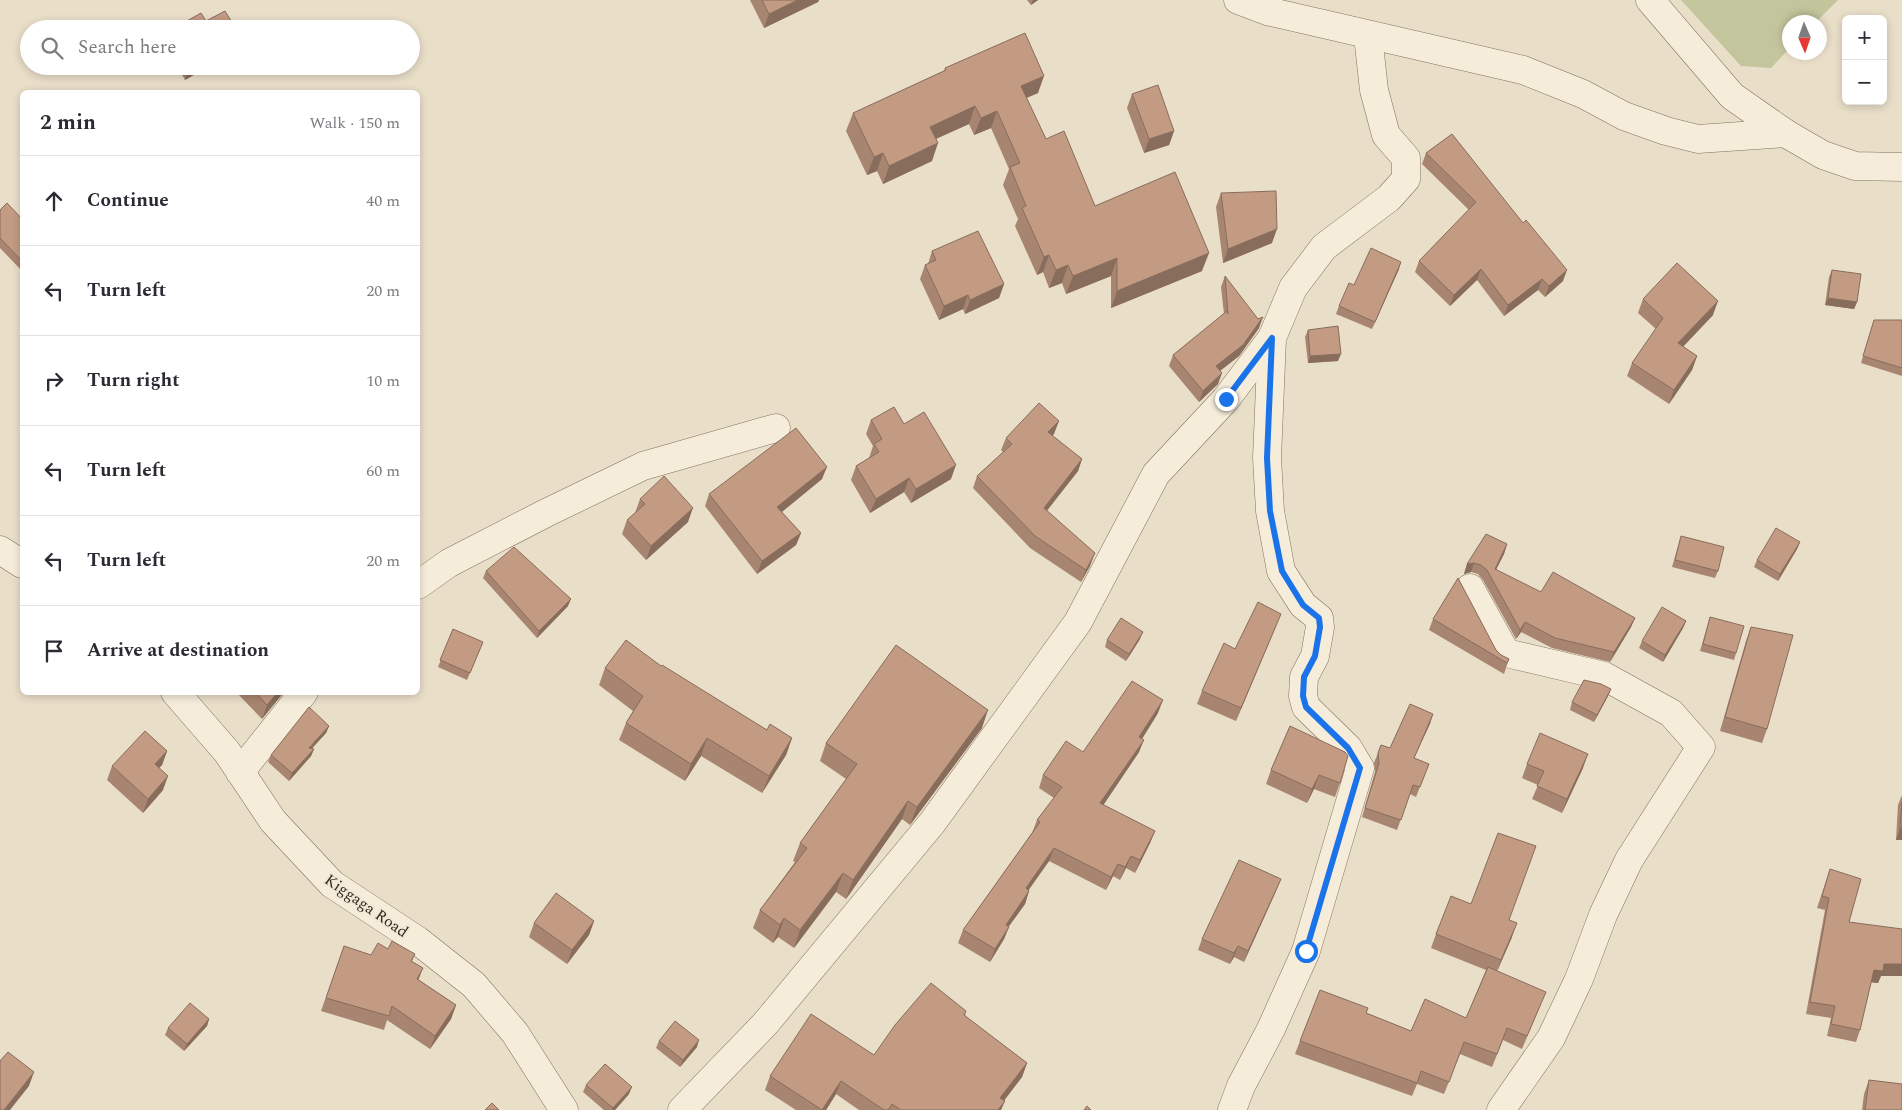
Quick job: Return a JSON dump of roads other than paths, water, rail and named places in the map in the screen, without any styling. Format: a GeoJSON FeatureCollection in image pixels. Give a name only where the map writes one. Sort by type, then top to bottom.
{"type":"FeatureCollection","features":[{"type":"Feature","properties":{"kind":"street"},"geometry":{"type":"LineString","coordinates":[[1238,0],[1267,11],[1368,36],[1489,60],[1522,70],[1583,94],[1624,116],[1684,136],[1698,139],[1786,133]]}},
{"type":"Feature","properties":{"kind":"street"},"geometry":{"type":"LineString","coordinates":[[1650,0],[1732,96],[1786,133],[1823,155],[1855,166],[1902,167]]}},
{"type":"Feature","properties":{"kind":"street"},"geometry":{"type":"LineString","coordinates":[[682,1110],[765,1024],[932,823],[1078,622],[1156,474],[1226,399],[1272,338],[1293,288],[1324,247],[1389,198],[1406,179],[1406,158],[1386,135],[1374,90],[1368,36]]}},
{"type":"Feature","properties":{"kind":"street"},"geometry":{"type":"LineString","coordinates":[[1232,1110],[1241,1086],[1272,1029],[1306,951],[1360,768],[1348,748],[1306,707],[1303,696],[1304,677],[1315,656],[1320,627],[1319,618],[1303,605],[1282,571],[1270,511],[1267,458],[1272,338]]}},
{"type":"Feature","properties":{"kind":"street"},"geometry":{"type":"LineString","coordinates":[[420,584],[467,554],[643,466],[776,428]]}},
{"type":"Feature","properties":{"kind":"street"},"geometry":{"type":"LineString","coordinates":[[0,550],[20,563]]}},
{"type":"Feature","properties":{"kind":"street"},"geometry":{"type":"LineString","coordinates":[[1470,588],[1506,653],[1604,676],[1671,714],[1701,747],[1629,860],[1603,915],[1579,980],[1552,1038],[1501,1110]]}},
{"type":"Feature","properties":{"kind":"street","name":"Kiggaga Road"},"geometry":{"type":"LineString","coordinates":[[178,695],[227,752],[273,821],[332,884],[418,940],[474,985],[515,1033],[564,1110]]}},
{"type":"Feature","properties":{"kind":"street"},"geometry":{"type":"LineString","coordinates":[[240,772],[302,695]]}}]}
